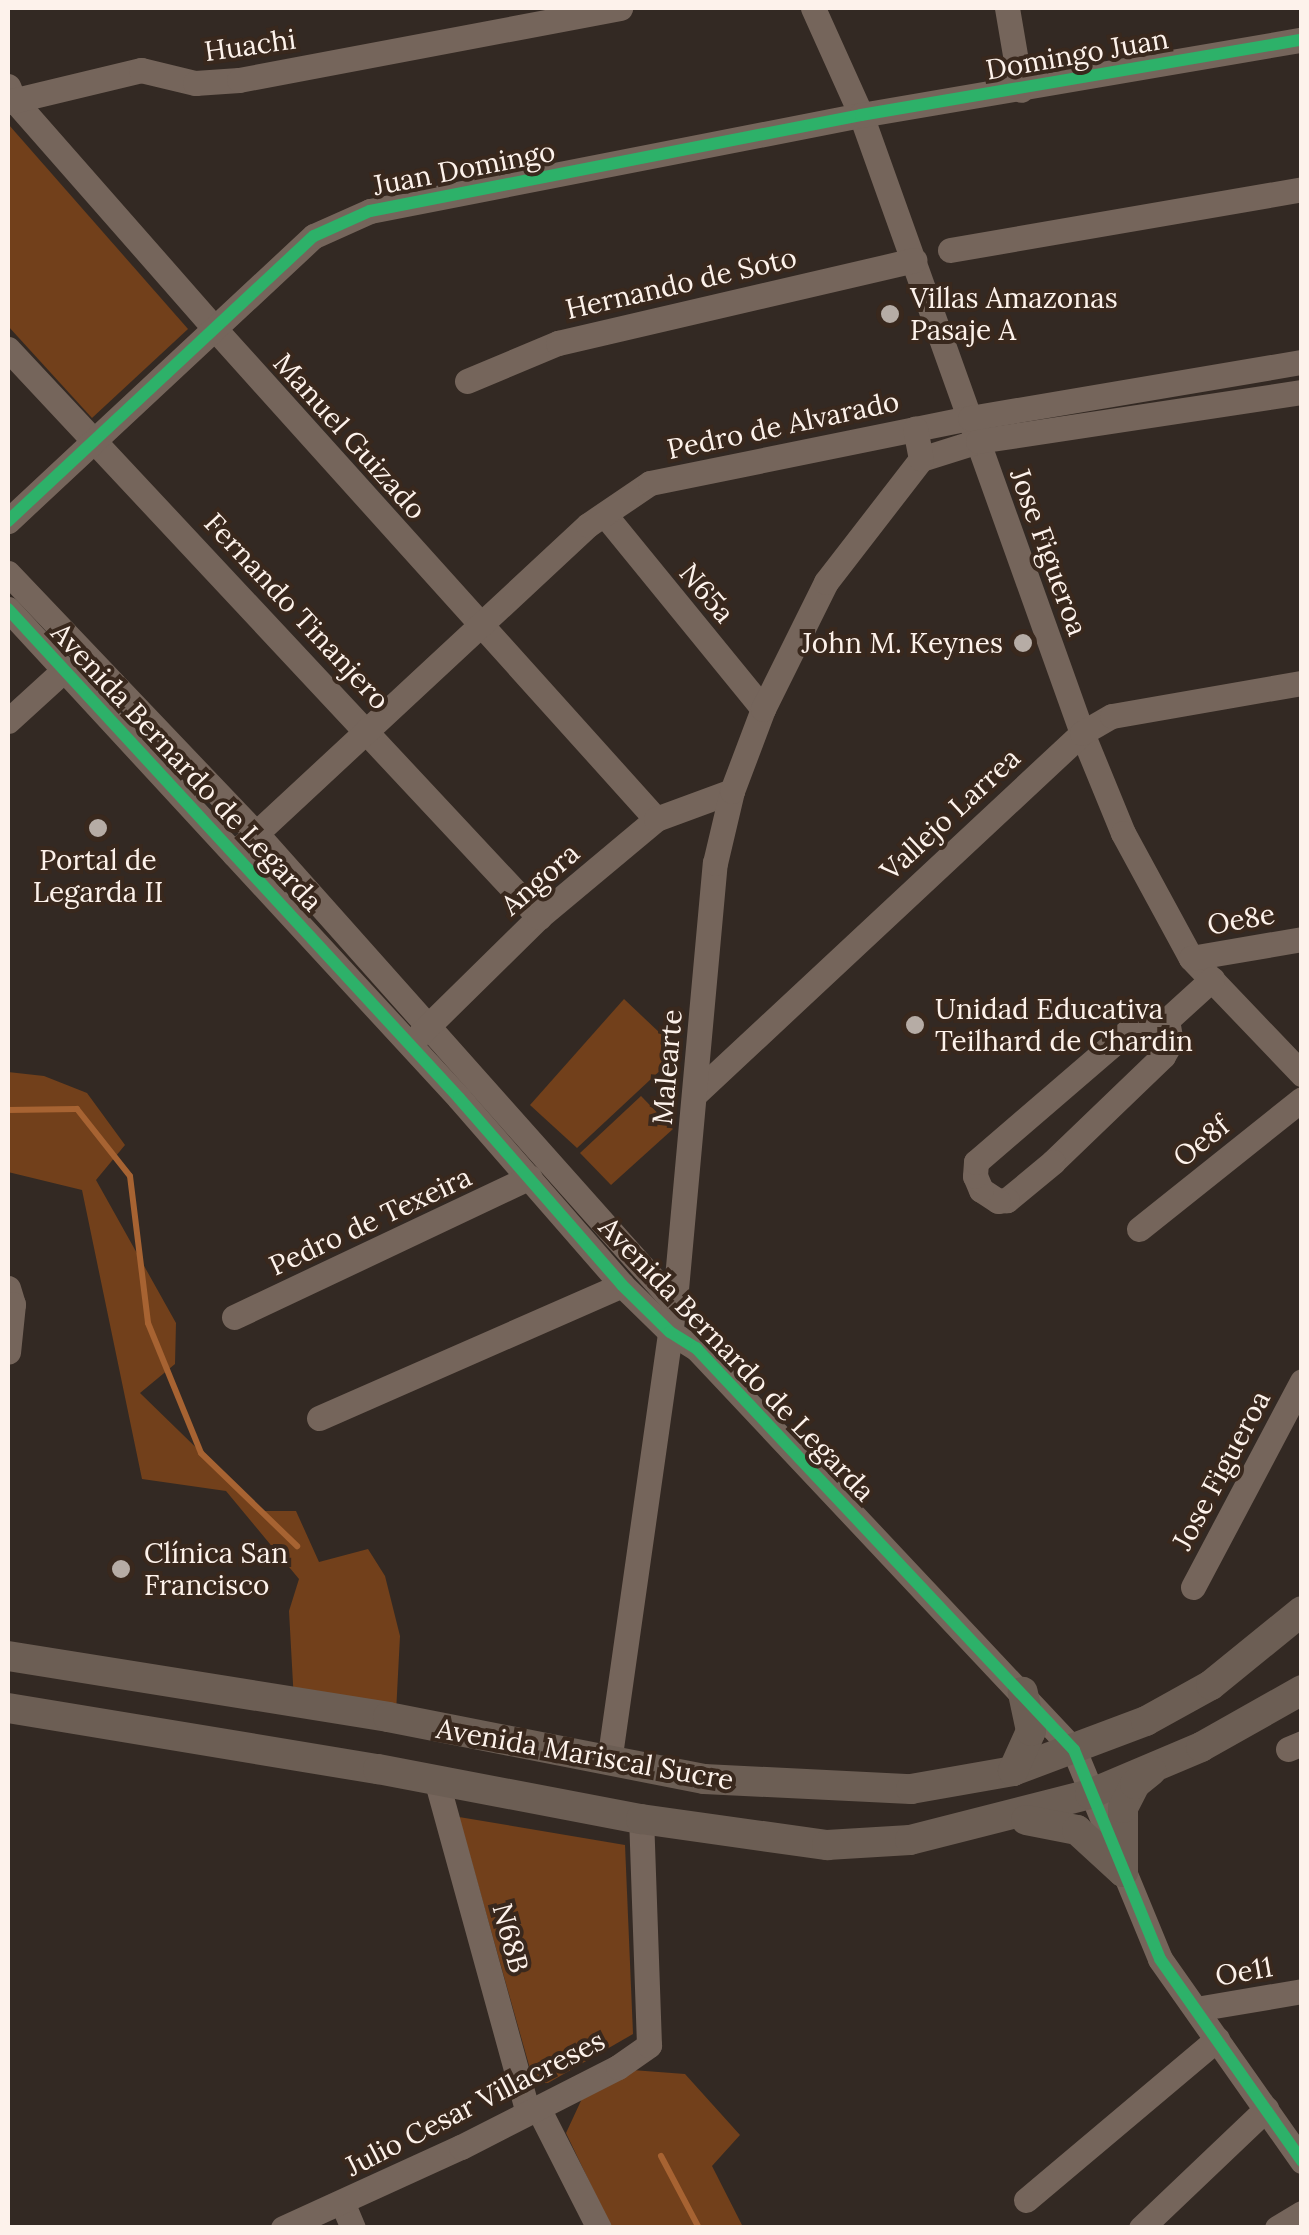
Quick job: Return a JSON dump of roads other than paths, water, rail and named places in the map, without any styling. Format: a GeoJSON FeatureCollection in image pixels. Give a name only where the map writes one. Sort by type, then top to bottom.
{"type":"FeatureCollection","features":[{"type":"Feature","properties":{"kind":"main road","name":"Avenida Mariscal Sucre"},"geometry":{"type":"LineString","coordinates":[[8,1656],[388,1717],[704,1779],[883,1789],[964,1783],[1013,1771],[1146,1721],[1212,1685],[1302,1611]]}},
{"type":"Feature","properties":{"kind":"main road","name":"Avenida Mariscal Sucre"},"geometry":{"type":"LineString","coordinates":[[8,1708],[436,1779],[641,1819],[826,1845],[910,1840],[1090,1794],[1202,1748],[1302,1690]]}},
{"type":"Feature","properties":{"kind":"main road"},"geometry":{"type":"LineString","coordinates":[[1013,1771],[1031,1731],[1023,1692]]}},
{"type":"Feature","properties":{"kind":"main road"},"geometry":{"type":"LineString","coordinates":[[1123,1872],[1123,1808],[1135,1784],[1154,1768]]}},
{"type":"Feature","properties":{"kind":"main road"},"geometry":{"type":"LineString","coordinates":[[993,1820],[1037,1820],[1071,1827],[1123,1872]]}},
{"type":"Feature","properties":{"kind":"street","name":"Huachi"},"geometry":{"type":"LineString","coordinates":[[10,96],[141,70],[196,83],[238,80],[620,8]]}},
{"type":"Feature","properties":{"kind":"street","name":"Jose Figueroa"},"geometry":{"type":"LineString","coordinates":[[812,8],[862,115],[1082,733],[1123,833],[1191,958],[1302,1074]]}},
{"type":"Feature","properties":{"kind":"street"},"geometry":{"type":"LineString","coordinates":[[1007,8],[1021,90]]}},
{"type":"Feature","properties":{"kind":"street","name":"Domingo Juan"},"geometry":{"type":"LineString","coordinates":[[862,115],[1302,40]]}},
{"type":"Feature","properties":{"kind":"street","name":"Manuel Guizado"},"geometry":{"type":"LineString","coordinates":[[10,96],[480,628],[656,819]]}},
{"type":"Feature","properties":{"kind":"street","name":"Juan Domingo"},"geometry":{"type":"LineString","coordinates":[[8,520],[314,236],[370,211],[862,115]]}},
{"type":"Feature","properties":{"kind":"street"},"geometry":{"type":"LineString","coordinates":[[950,250],[1302,189]]}},
{"type":"Feature","properties":{"kind":"street","name":"Hernando de Soto"},"geometry":{"type":"LineString","coordinates":[[466,381],[558,343],[914,260]]}},
{"type":"Feature","properties":{"kind":"street","name":"Fernando Tinanjero"},"geometry":{"type":"LineString","coordinates":[[8,349],[539,917]]}},
{"type":"Feature","properties":{"kind":"street","name":"Pedro de Alvarado"},"geometry":{"type":"LineString","coordinates":[[921,459],[974,429],[1302,362]]}},
{"type":"Feature","properties":{"kind":"street","name":"Pedro de Alvarado"},"geometry":{"type":"LineString","coordinates":[[234,854],[604,515],[650,483],[916,429],[974,429],[1302,392]]}},
{"type":"Feature","properties":{"kind":"street"},"geometry":{"type":"LineString","coordinates":[[916,429],[921,459]]}},
{"type":"Feature","properties":{"kind":"street","name":"Malearte"},"geometry":{"type":"LineString","coordinates":[[609,1762],[675,1300],[715,863],[732,790],[763,709],[826,582],[921,459]]}},
{"type":"Feature","properties":{"kind":"street","name":"N65a"},"geometry":{"type":"LineString","coordinates":[[604,515],[763,709]]}},
{"type":"Feature","properties":{"kind":"street","name":"Avenida Bernardo de Legarda"},"geometry":{"type":"LineString","coordinates":[[8,572],[256,834],[675,1300],[696,1348]]}},
{"type":"Feature","properties":{"kind":"street","name":"Avenida Bernardo de Legarda"},"geometry":{"type":"LineString","coordinates":[[8,609],[409,1044],[622,1285],[670,1332],[696,1348],[1074,1750],[1160,1959],[1302,2161]]}},
{"type":"Feature","properties":{"kind":"street"},"geometry":{"type":"LineString","coordinates":[[8,721],[64,670]]}},
{"type":"Feature","properties":{"kind":"street","name":"Vallejo Larrea"},"geometry":{"type":"LineString","coordinates":[[694,1095],[1082,733],[1112,716],[1302,682]]}},
{"type":"Feature","properties":{"kind":"street","name":"Angora"},"geometry":{"type":"LineString","coordinates":[[409,1044],[539,917],[656,819],[732,790]]}},
{"type":"Feature","properties":{"kind":"street","name":"Oe8e"},"geometry":{"type":"LineString","coordinates":[[1191,958],[1302,939]]}},
{"type":"Feature","properties":{"kind":"street"},"geometry":{"type":"LineString","coordinates":[[1166,1020],[1171,1042],[1163,1056],[1052,1162],[1007,1200],[998,1201],[981,1190],[974,1176],[976,1162],[1135,1026],[1147,1020],[1166,1020],[1212,979]]}},
{"type":"Feature","properties":{"kind":"street","name":"Oe8f"},"geometry":{"type":"LineString","coordinates":[[1139,1230],[1302,1099]]}},
{"type":"Feature","properties":{"kind":"street","name":"Pedro de Texeira"},"geometry":{"type":"LineString","coordinates":[[234,1317],[530,1178]]}},
{"type":"Feature","properties":{"kind":"street"},"geometry":{"type":"LineString","coordinates":[[319,1418],[622,1285]]}},
{"type":"Feature","properties":{"kind":"street"},"geometry":{"type":"LineString","coordinates":[[8,1288],[14,1304],[8,1352]]}},
{"type":"Feature","properties":{"kind":"street","name":"Jose Figueroa"},"geometry":{"type":"LineString","coordinates":[[1193,1587],[1302,1381]]}},
{"type":"Feature","properties":{"kind":"street","name":"N68B"},"geometry":{"type":"LineString","coordinates":[[436,1779],[533,2110],[599,2228]]}},
{"type":"Feature","properties":{"kind":"street","name":"Julio Cesar Villacreses"},"geometry":{"type":"LineString","coordinates":[[283,2228],[618,2068],[649,2045],[641,1819]]}},
{"type":"Feature","properties":{"kind":"street","name":"Oe11"},"geometry":{"type":"LineString","coordinates":[[1196,2009],[1302,1991]]}},
{"type":"Feature","properties":{"kind":"street"},"geometry":{"type":"LineString","coordinates":[[1026,2200],[1217,2039]]}},
{"type":"Feature","properties":{"kind":"street"},"geometry":{"type":"LineString","coordinates":[[1141,2228],[1266,2110]]}},
{"type":"Feature","properties":{"kind":"street"},"geometry":{"type":"LineString","coordinates":[[342,2202],[353,2228]]}},
{"type":"Feature","properties":{"kind":"street"},"geometry":{"type":"LineString","coordinates":[[1278,2228],[1302,2213]]}},
{"type":"Feature","properties":{"kind":"waterway"},"geometry":{"type":"LineString","coordinates":[[8,1110],[77,1109],[130,1176],[148,1323],[201,1453],[297,1546]]}},
{"type":"Feature","properties":{"kind":"waterway"},"geometry":{"type":"LineString","coordinates":[[661,2156],[699,2228]]}},
{"type":"Feature","properties":{"kind":"place","name":"Villas Amazonas Pasaje A"},"geometry":{"type":"Point","coordinates":[890,314]}},
{"type":"Feature","properties":{"kind":"place","name":"John M. Keynes"},"geometry":{"type":"Point","coordinates":[1023,643]}},
{"type":"Feature","properties":{"kind":"place","name":"Portal de Legarda II"},"geometry":{"type":"Point","coordinates":[98,828]}},
{"type":"Feature","properties":{"kind":"place","name":"Unidad Educativa Teilhard de Chardin"},"geometry":{"type":"Point","coordinates":[915,1025]}},
{"type":"Feature","properties":{"kind":"place","name":"Clínica San Francisco"},"geometry":{"type":"Point","coordinates":[121,1569]}}]}
